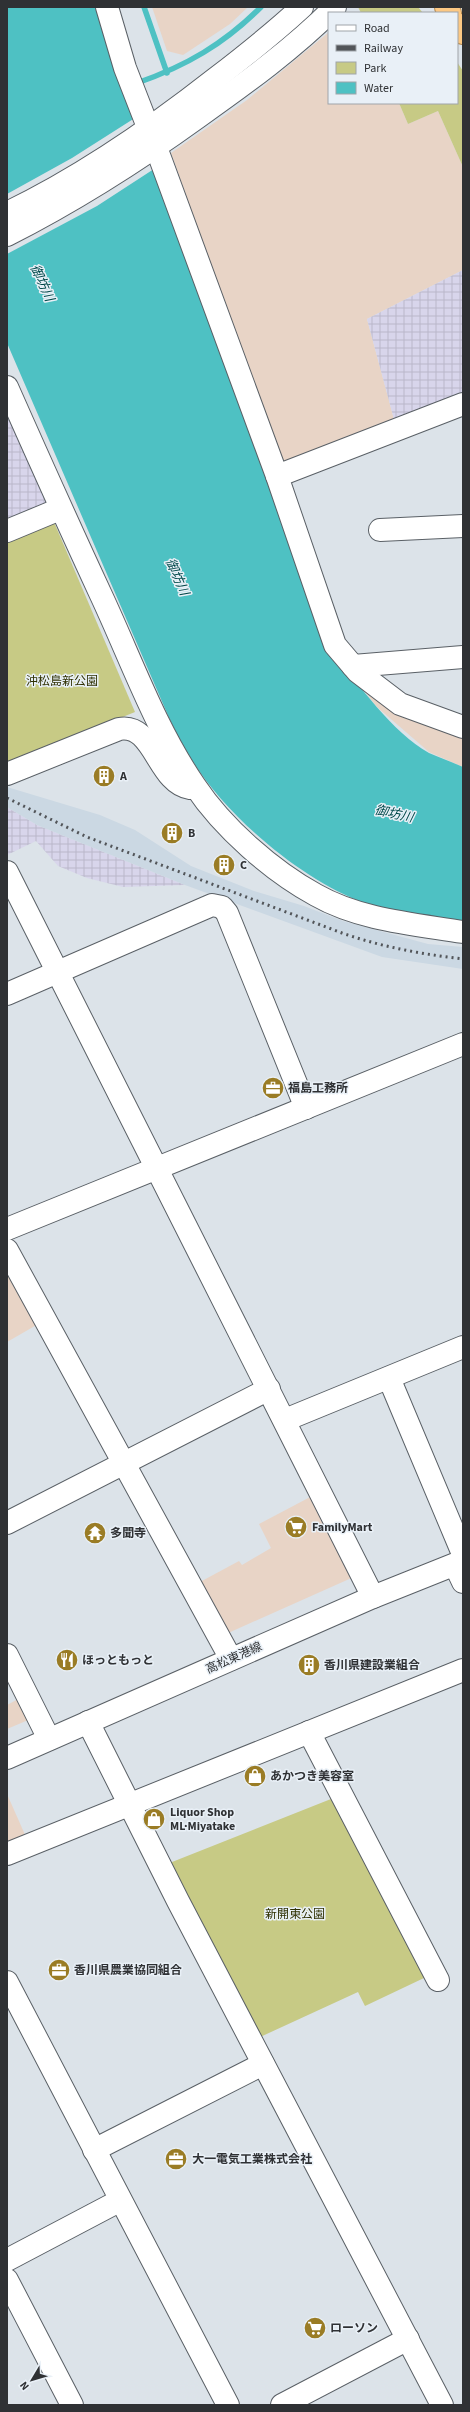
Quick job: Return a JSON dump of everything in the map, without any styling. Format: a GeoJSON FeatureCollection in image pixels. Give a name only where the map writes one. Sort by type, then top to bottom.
{"type":"FeatureCollection","features":[{"type":"Feature","properties":{"kind":"street"},"geometry":{"type":"LineString","coordinates":[[107,7],[125,68],[150,140],[277,476],[335,645],[353,666],[400,704],[463,727]]}},
{"type":"Feature","properties":{"kind":"street"},"geometry":{"type":"LineString","coordinates":[[7,235],[89,190],[150,140],[302,7]]}},
{"type":"Feature","properties":{"kind":"street"},"geometry":{"type":"LineString","coordinates":[[7,213],[74,177],[150,140],[274,62],[302,40],[328,14]]}},
{"type":"Feature","properties":{"kind":"street"},"geometry":{"type":"LineString","coordinates":[[7,387],[60,509],[102,596],[146,697],[176,756],[196,787],[236,832],[279,872],[317,896],[354,911],[390,920],[463,932]]}},
{"type":"Feature","properties":{"kind":"street"},"geometry":{"type":"LineString","coordinates":[[277,476],[463,404]]}},
{"type":"Feature","properties":{"kind":"street"},"geometry":{"type":"LineString","coordinates":[[7,531],[60,509]]}},
{"type":"Feature","properties":{"kind":"street"},"geometry":{"type":"LineString","coordinates":[[380,530],[463,526]]}},
{"type":"Feature","properties":{"kind":"street"},"geometry":{"type":"LineString","coordinates":[[353,666],[463,657]]}},
{"type":"Feature","properties":{"kind":"street"},"geometry":{"type":"LineString","coordinates":[[7,774],[119,729],[131,728],[136,731],[150,747],[178,784],[188,788],[196,787]]}},
{"type":"Feature","properties":{"kind":"street"},"geometry":{"type":"LineString","coordinates":[[7,872],[374,1597]]}},
{"type":"Feature","properties":{"kind":"street"},"geometry":{"type":"LineString","coordinates":[[7,994],[212,905],[222,907],[227,913],[306,1108]]}},
{"type":"Feature","properties":{"kind":"street"},"geometry":{"type":"LineString","coordinates":[[7,1229],[156,1167],[463,1044]]}},
{"type":"Feature","properties":{"kind":"street"},"geometry":{"type":"LineString","coordinates":[[7,1250],[231,1659]]}},
{"type":"Feature","properties":{"kind":"street"},"geometry":{"type":"LineString","coordinates":[[285,1420],[463,1347]]}},
{"type":"Feature","properties":{"kind":"street"},"geometry":{"type":"LineString","coordinates":[[388,1378],[461,1566]]}},
{"type":"Feature","properties":{"kind":"street"},"geometry":{"type":"LineString","coordinates":[[7,1523],[269,1389]]}},
{"type":"Feature","properties":{"kind":"street","name":"高松東港線"},"geometry":{"type":"LineString","coordinates":[[7,1758],[374,1597],[461,1566]]}},
{"type":"Feature","properties":{"kind":"street"},"geometry":{"type":"LineString","coordinates":[[7,1655],[49,1739]]}},
{"type":"Feature","properties":{"kind":"street"},"geometry":{"type":"LineString","coordinates":[[7,1854],[463,1670]]}},
{"type":"Feature","properties":{"kind":"street"},"geometry":{"type":"LineString","coordinates":[[88,1722],[129,1805],[263,2064],[442,2405]]}},
{"type":"Feature","properties":{"kind":"street"},"geometry":{"type":"LineString","coordinates":[[310,1732],[438,1980]]}},
{"type":"Feature","properties":{"kind":"street"},"geometry":{"type":"LineString","coordinates":[[7,1982],[120,2201],[228,2405]]}},
{"type":"Feature","properties":{"kind":"street"},"geometry":{"type":"LineString","coordinates":[[94,2150],[263,2064]]}},
{"type":"Feature","properties":{"kind":"street"},"geometry":{"type":"LineString","coordinates":[[7,2260],[120,2201]]}},
{"type":"Feature","properties":{"kind":"street"},"geometry":{"type":"LineString","coordinates":[[7,2280],[72,2405]]}},
{"type":"Feature","properties":{"kind":"street"},"geometry":{"type":"LineString","coordinates":[[282,2405],[408,2339]]}},
{"type":"Feature","properties":{"kind":"shaded area"},"geometry":{"type":"Polygon","coordinates":[[[152,7],[248,7],[230,24],[183,55],[167,51],[152,7]]]}},
{"type":"Feature","properties":{"kind":"shaded area"},"geometry":{"type":"Polygon","coordinates":[[[328,33],[328,104],[399,104],[408,124],[438,111],[463,167],[463,270],[367,319],[395,423],[281,463],[171,153],[247,100],[328,33]]]}},
{"type":"Feature","properties":{"kind":"shaded area"},"geometry":{"type":"Polygon","coordinates":[[[463,270],[463,396],[395,423],[367,319],[463,270]]]}},
{"type":"Feature","properties":{"kind":"shaded area"},"geometry":{"type":"Polygon","coordinates":[[[7,413],[47,505],[7,522],[7,413]]]}},
{"type":"Feature","properties":{"kind":"shaded area"},"geometry":{"type":"Polygon","coordinates":[[[358,683],[463,731],[463,767],[429,752],[377,707],[358,683]]]}},
{"type":"Feature","properties":{"kind":"shaded area"},"geometry":{"type":"Polygon","coordinates":[[[7,787],[100,815],[135,830],[191,866],[254,891],[304,906],[343,921],[428,944],[463,947],[463,969],[382,957],[185,885],[37,825],[7,807],[7,787]]]}},
{"type":"Feature","properties":{"kind":"shaded area"},"geometry":{"type":"Polygon","coordinates":[[[7,807],[37,825],[185,885],[123,887],[87,878],[58,866],[36,841],[7,855],[7,807]]]}},
{"type":"Feature","properties":{"kind":"shaded area"},"geometry":{"type":"Polygon","coordinates":[[[7,1264],[40,1323],[7,1342],[7,1264]]]}},
{"type":"Feature","properties":{"kind":"shaded area"},"geometry":{"type":"Polygon","coordinates":[[[314,1495],[356,1576],[226,1634],[200,1582],[239,1561],[242,1565],[271,1548],[259,1524],[314,1495]]]}},
{"type":"Feature","properties":{"kind":"shaded area"},"geometry":{"type":"Polygon","coordinates":[[[22,1697],[33,1718],[7,1729],[7,1705],[22,1697]]]}},
{"type":"Feature","properties":{"kind":"shaded area"},"geometry":{"type":"Polygon","coordinates":[[[7,1794],[26,1837],[7,1844],[7,1794]]]}},
{"type":"Feature","properties":{"kind":"green space"},"geometry":{"type":"Polygon","coordinates":[[[358,7],[418,7],[422,12],[360,12],[358,7]]]}},
{"type":"Feature","properties":{"kind":"green space"},"geometry":{"type":"Polygon","coordinates":[[[458,64],[463,71],[463,167],[438,111],[408,124],[399,104],[458,104],[458,64]]]}},
{"type":"Feature","properties":{"kind":"green space","name":"沖松島新公園"},"geometry":{"type":"Polygon","coordinates":[[[54,522],[135,712],[7,764],[7,541],[54,522]]]}},
{"type":"Feature","properties":{"kind":"green space","name":"新開東公園"},"geometry":{"type":"Polygon","coordinates":[[[336,1797],[427,1972],[424,1978],[365,2006],[358,1992],[258,2038],[167,1864],[336,1797]]]}},
{"type":"Feature","properties":{"kind":"water","name":"御坊川"},"geometry":{"type":"Polygon","coordinates":[[[7,7],[98,7],[332,651],[365,693],[402,733],[429,753],[463,767],[463,922],[401,913],[365,903],[341,893],[290,862],[243,822],[222,800],[203,777],[181,742],[170,720],[7,343],[7,7]]]}},
{"type":"Feature","properties":{"kind":"pier"},"geometry":{"type":"Polygon","coordinates":[[[138,116],[157,167],[97,206],[7,254],[7,194],[72,158],[138,116]]]}},
{"type":"Feature","properties":{"kind":"waterway"},"geometry":{"type":"LineString","coordinates":[[144,7],[167,73]]}},
{"type":"Feature","properties":{"kind":"waterway"},"geometry":{"type":"LineString","coordinates":[[137,83],[172,69],[204,52],[233,32],[261,7]]}},
{"type":"Feature","properties":{"kind":"railway"},"geometry":{"type":"LineString","coordinates":[[7,798],[87,837],[342,933],[402,949],[463,959]]}},
{"type":"Feature","properties":{"kind":"place","name":"A"},"geometry":{"type":"Point","coordinates":[104,776]}},
{"type":"Feature","properties":{"kind":"place","name":"B"},"geometry":{"type":"Point","coordinates":[172,833]}},
{"type":"Feature","properties":{"kind":"place","name":"C"},"geometry":{"type":"Point","coordinates":[224,865]}},
{"type":"Feature","properties":{"kind":"place","name":"福島工務所"},"geometry":{"type":"Point","coordinates":[273,1088]}},
{"type":"Feature","properties":{"kind":"place","name":"FamilyMart"},"geometry":{"type":"Point","coordinates":[296,1527]}},
{"type":"Feature","properties":{"kind":"place","name":"多聞寺"},"geometry":{"type":"Point","coordinates":[95,1533]}},
{"type":"Feature","properties":{"kind":"place","name":"ほっともっと"},"geometry":{"type":"Point","coordinates":[67,1660]}},
{"type":"Feature","properties":{"kind":"place","name":"香川県建設業組合"},"geometry":{"type":"Point","coordinates":[309,1665]}},
{"type":"Feature","properties":{"kind":"place","name":"あかつき美容室"},"geometry":{"type":"Point","coordinates":[255,1776]}},
{"type":"Feature","properties":{"kind":"place","name":"Liquor Shop ML·Miyatake"},"geometry":{"type":"Point","coordinates":[154,1819]}},
{"type":"Feature","properties":{"kind":"place","name":"香川県農業協同組合"},"geometry":{"type":"Point","coordinates":[59,1970]}},
{"type":"Feature","properties":{"kind":"place","name":"大一電気工業株式会社"},"geometry":{"type":"Point","coordinates":[176,2159]}},
{"type":"Feature","properties":{"kind":"place","name":"ローソン"},"geometry":{"type":"Point","coordinates":[315,2328]}}]}
